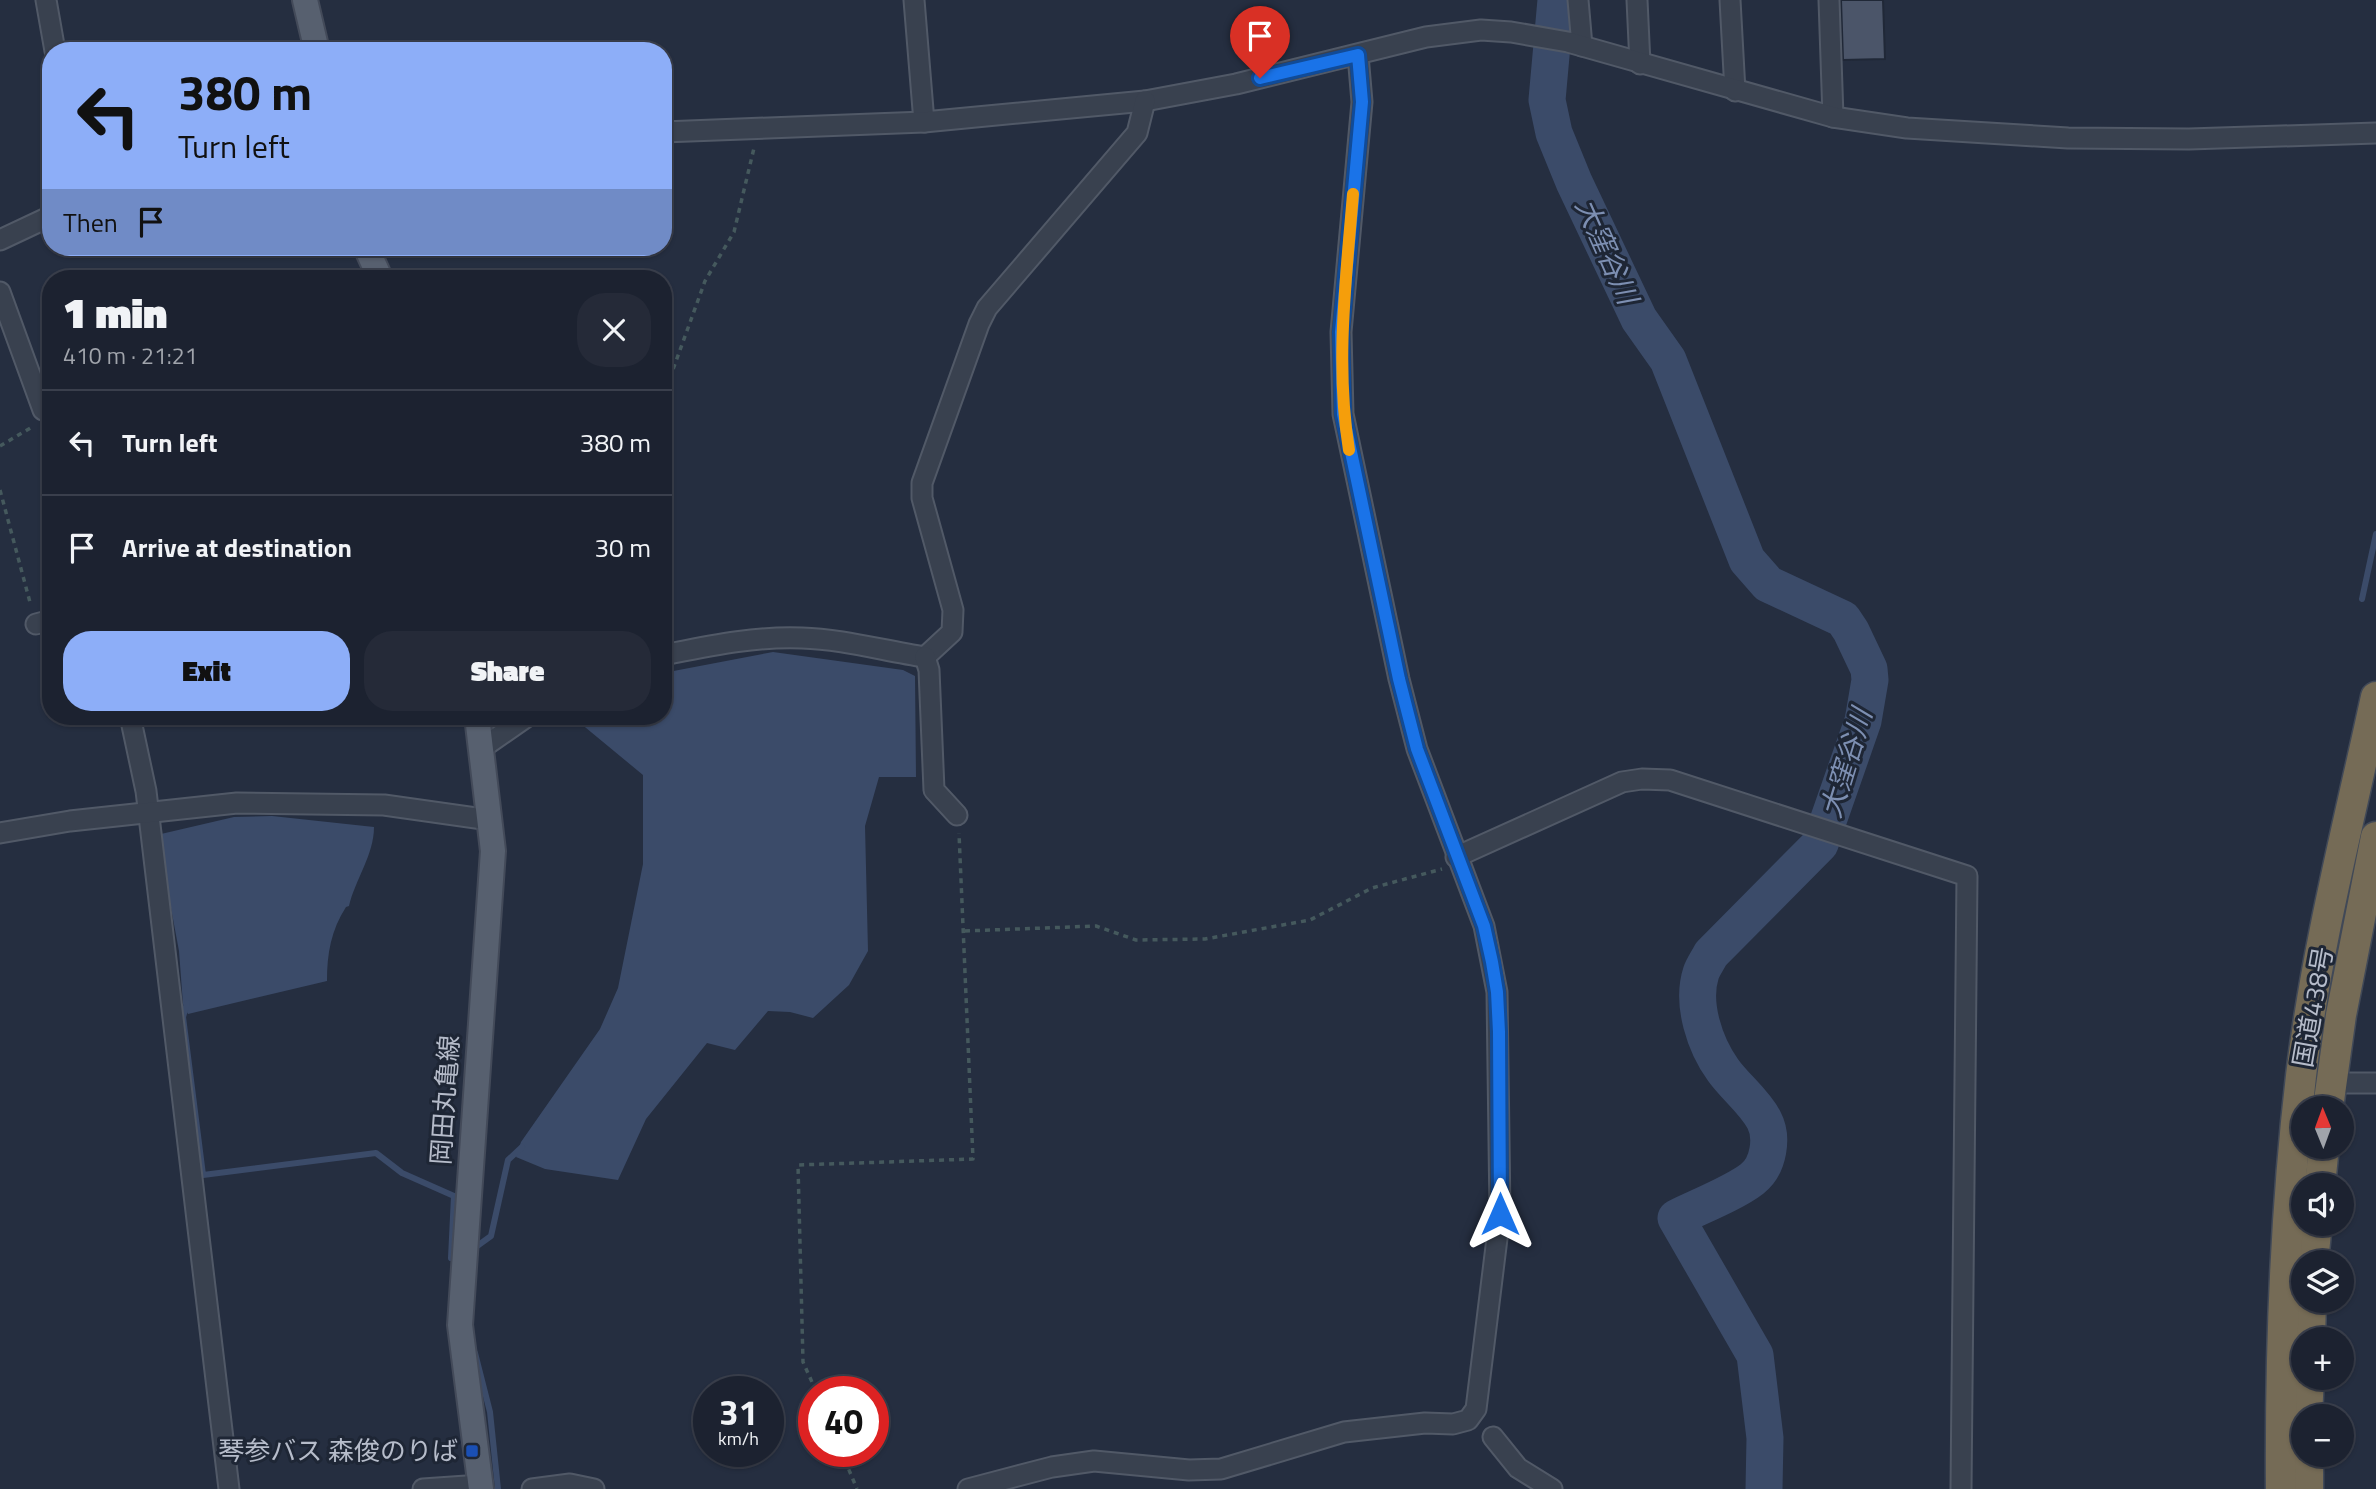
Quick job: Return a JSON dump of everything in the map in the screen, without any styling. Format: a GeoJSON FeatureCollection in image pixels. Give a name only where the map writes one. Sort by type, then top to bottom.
{"type":"FeatureCollection","features":[{"type":"Feature","properties":{"kind":"highway","name":"国道438号"},"geometry":{"type":"LineString","coordinates":[[2281,1489],[2280,1406],[2286,1275],[2301,1076],[2311,1010],[2376,697]]}},
{"type":"Feature","properties":{"kind":"highway","name":"国道438号"},"geometry":{"type":"LineString","coordinates":[[2329,1095],[2376,837]]}},
{"type":"Feature","properties":{"kind":"highway"},"geometry":{"type":"LineString","coordinates":[[2308,1467],[2308,1489]]}},
{"type":"Feature","properties":{"kind":"main road"},"geometry":{"type":"LineString","coordinates":[[305,0],[315,42]]}},
{"type":"Feature","properties":{"kind":"main road","name":"岡田丸亀線"},"geometry":{"type":"LineString","coordinates":[[478,725],[493,851],[460,1325],[481,1487]]}},
{"type":"Feature","properties":{"kind":"street"},"geometry":{"type":"LineString","coordinates":[[46,0],[53,42]]}},
{"type":"Feature","properties":{"kind":"street"},"geometry":{"type":"LineString","coordinates":[[914,0],[924,122]]}},
{"type":"Feature","properties":{"kind":"street"},"geometry":{"type":"LineString","coordinates":[[1575,44],[1578,0]]}},
{"type":"Feature","properties":{"kind":"street"},"geometry":{"type":"LineString","coordinates":[[1637,0],[1640,64]]}},
{"type":"Feature","properties":{"kind":"street"},"geometry":{"type":"LineString","coordinates":[[1730,0],[1735,91]]}},
{"type":"Feature","properties":{"kind":"street"},"geometry":{"type":"LineString","coordinates":[[1829,0],[1833,117]]}},
{"type":"Feature","properties":{"kind":"street"},"geometry":{"type":"LineString","coordinates":[[672,132],[924,122],[1145,101],[1236,84],[1451,32],[1480,30],[1545,37],[1833,117],[1907,128],[2068,138],[2189,139],[2376,133]]}},
{"type":"Feature","properties":{"kind":"street"},"geometry":{"type":"LineString","coordinates":[[968,1489],[1052,1467],[1094,1461],[1188,1470],[1221,1469],[1344,1432],[1425,1423],[1453,1424],[1468,1420],[1476,1409],[1499,1228],[1497,992],[1484,926],[1417,749],[1399,679],[1343,414],[1341,332],[1362,102],[1358,55]]}},
{"type":"Feature","properties":{"kind":"street"},"geometry":{"type":"LineString","coordinates":[[925,657],[952,632],[953,610],[922,498],[922,483],[979,324],[987,308],[1137,133],[1145,101]]}},
{"type":"Feature","properties":{"kind":"street"},"geometry":{"type":"LineString","coordinates":[[0,240],[42,220]]}},
{"type":"Feature","properties":{"kind":"street"},"geometry":{"type":"LineString","coordinates":[[0,292],[42,407]]}},
{"type":"Feature","properties":{"kind":"street"},"geometry":{"type":"LineString","coordinates":[[672,653],[724,643],[803,638],[925,657]]}},
{"type":"Feature","properties":{"kind":"street"},"geometry":{"type":"LineString","coordinates":[[925,657],[929,670],[934,790],[957,815]]}},
{"type":"Feature","properties":{"kind":"street"},"geometry":{"type":"LineString","coordinates":[[132,725],[146,791],[229,1489]]}},
{"type":"Feature","properties":{"kind":"street"},"geometry":{"type":"LineString","coordinates":[[482,748],[515,725]]}},
{"type":"Feature","properties":{"kind":"street"},"geometry":{"type":"LineString","coordinates":[[1458,860],[1622,782],[1642,779],[1670,780],[1967,876],[1961,1489]]}},
{"type":"Feature","properties":{"kind":"street"},"geometry":{"type":"LineString","coordinates":[[0,833],[70,821],[237,803],[384,805],[490,820]]}},
{"type":"Feature","properties":{"kind":"street"},"geometry":{"type":"LineString","coordinates":[[2329,1095],[2376,1083]]}},
{"type":"Feature","properties":{"kind":"street"},"geometry":{"type":"LineString","coordinates":[[1493,1437],[1518,1468],[1552,1489]]}},
{"type":"Feature","properties":{"kind":"street"},"geometry":{"type":"LineString","coordinates":[[532,1489],[564,1484],[594,1489]]}},
{"type":"Feature","properties":{"kind":"street"},"geometry":{"type":"LineString","coordinates":[[423,1489],[481,1487]]}},
{"type":"Feature","properties":{"kind":"path"},"geometry":{"type":"LineString","coordinates":[[672,372],[705,281],[734,232],[759,129]]}},
{"type":"Feature","properties":{"kind":"path"},"geometry":{"type":"LineString","coordinates":[[0,446],[41,421],[42,416]]}},
{"type":"Feature","properties":{"kind":"path"},"geometry":{"type":"LineString","coordinates":[[0,489],[42,619]]}},
{"type":"Feature","properties":{"kind":"path"},"geometry":{"type":"LineString","coordinates":[[809,1376],[803,1362],[798,1165],[973,1159],[965,931],[957,815]]}},
{"type":"Feature","properties":{"kind":"path"},"geometry":{"type":"LineString","coordinates":[[965,931],[1096,926],[1136,940],[1205,940],[1310,920],[1372,888],[1458,860]]}},
{"type":"Feature","properties":{"kind":"path"},"geometry":{"type":"LineString","coordinates":[[848,1467],[857,1489]]}},
{"type":"Feature","properties":{"kind":"water"},"geometry":{"type":"Polygon","coordinates":[[[773,652],[903,670],[915,676],[916,777],[879,777],[865,826],[868,951],[849,985],[813,1018],[790,1012],[768,1011],[735,1050],[707,1043],[646,1119],[618,1180],[545,1169],[516,1157],[521,1142],[600,1029],[618,988],[643,864],[643,775],[582,725],[672,725],[672,671],[773,652]]]}},
{"type":"Feature","properties":{"kind":"water"},"geometry":{"type":"Polygon","coordinates":[[[272,816],[374,827],[368,857],[349,906],[333,933],[327,981],[188,1014],[183,1004],[179,951],[158,838],[161,834],[234,817],[272,816]]]}},
{"type":"Feature","properties":{"kind":"building"},"geometry":{"type":"Polygon","coordinates":[[[1841,0],[1883,0],[1885,59],[1843,60],[1841,0]]]}},
{"type":"Feature","properties":{"kind":"waterway","name":"大窪谷川"},"geometry":{"type":"LineString","coordinates":[[1556,0],[1547,100],[1554,133],[1574,182],[1639,319],[1668,360],[1747,560],[1768,584],[1843,619],[1869,669],[1870,680],[1863,721],[1820,844],[1711,954],[1698,985],[1699,1011],[1705,1036],[1723,1070],[1760,1113],[1767,1127],[1769,1143],[1766,1159],[1752,1179],[1726,1195],[1676,1218],[1755,1355],[1765,1438],[1764,1489]]}},
{"type":"Feature","properties":{"kind":"waterway"},"geometry":{"type":"LineString","coordinates":[[2362,599],[2376,534]]}},
{"type":"Feature","properties":{"kind":"waterway"},"geometry":{"type":"LineString","coordinates":[[187,1003],[183,1017],[203,1175],[376,1153],[402,1173],[454,1196],[451,1258]]}},
{"type":"Feature","properties":{"kind":"waterway"},"geometry":{"type":"LineString","coordinates":[[473,1249],[491,1236],[508,1160],[522,1147]]}},
{"type":"Feature","properties":{"kind":"waterway"},"geometry":{"type":"LineString","coordinates":[[475,1353],[490,1412],[498,1489]]}},
{"type":"Feature","properties":{"kind":"slow traffic"},"geometry":{"type":"LineString","coordinates":[[1349,450],[1340,372],[1353,194]]}},
{"type":"Feature","properties":{"kind":"place","name":"琴参バス 森俊のりば"},"geometry":{"type":"Point","coordinates":[472,1451]}},
{"type":"Feature","properties":{"kind":"route"},"geometry":{"type":"LineString","coordinates":[[1260,78],[1358,55],[1362,102],[1341,332],[1343,414],[1399,679],[1417,749],[1484,926],[1492,962],[1499,1032],[1500,1214]]}}]}
